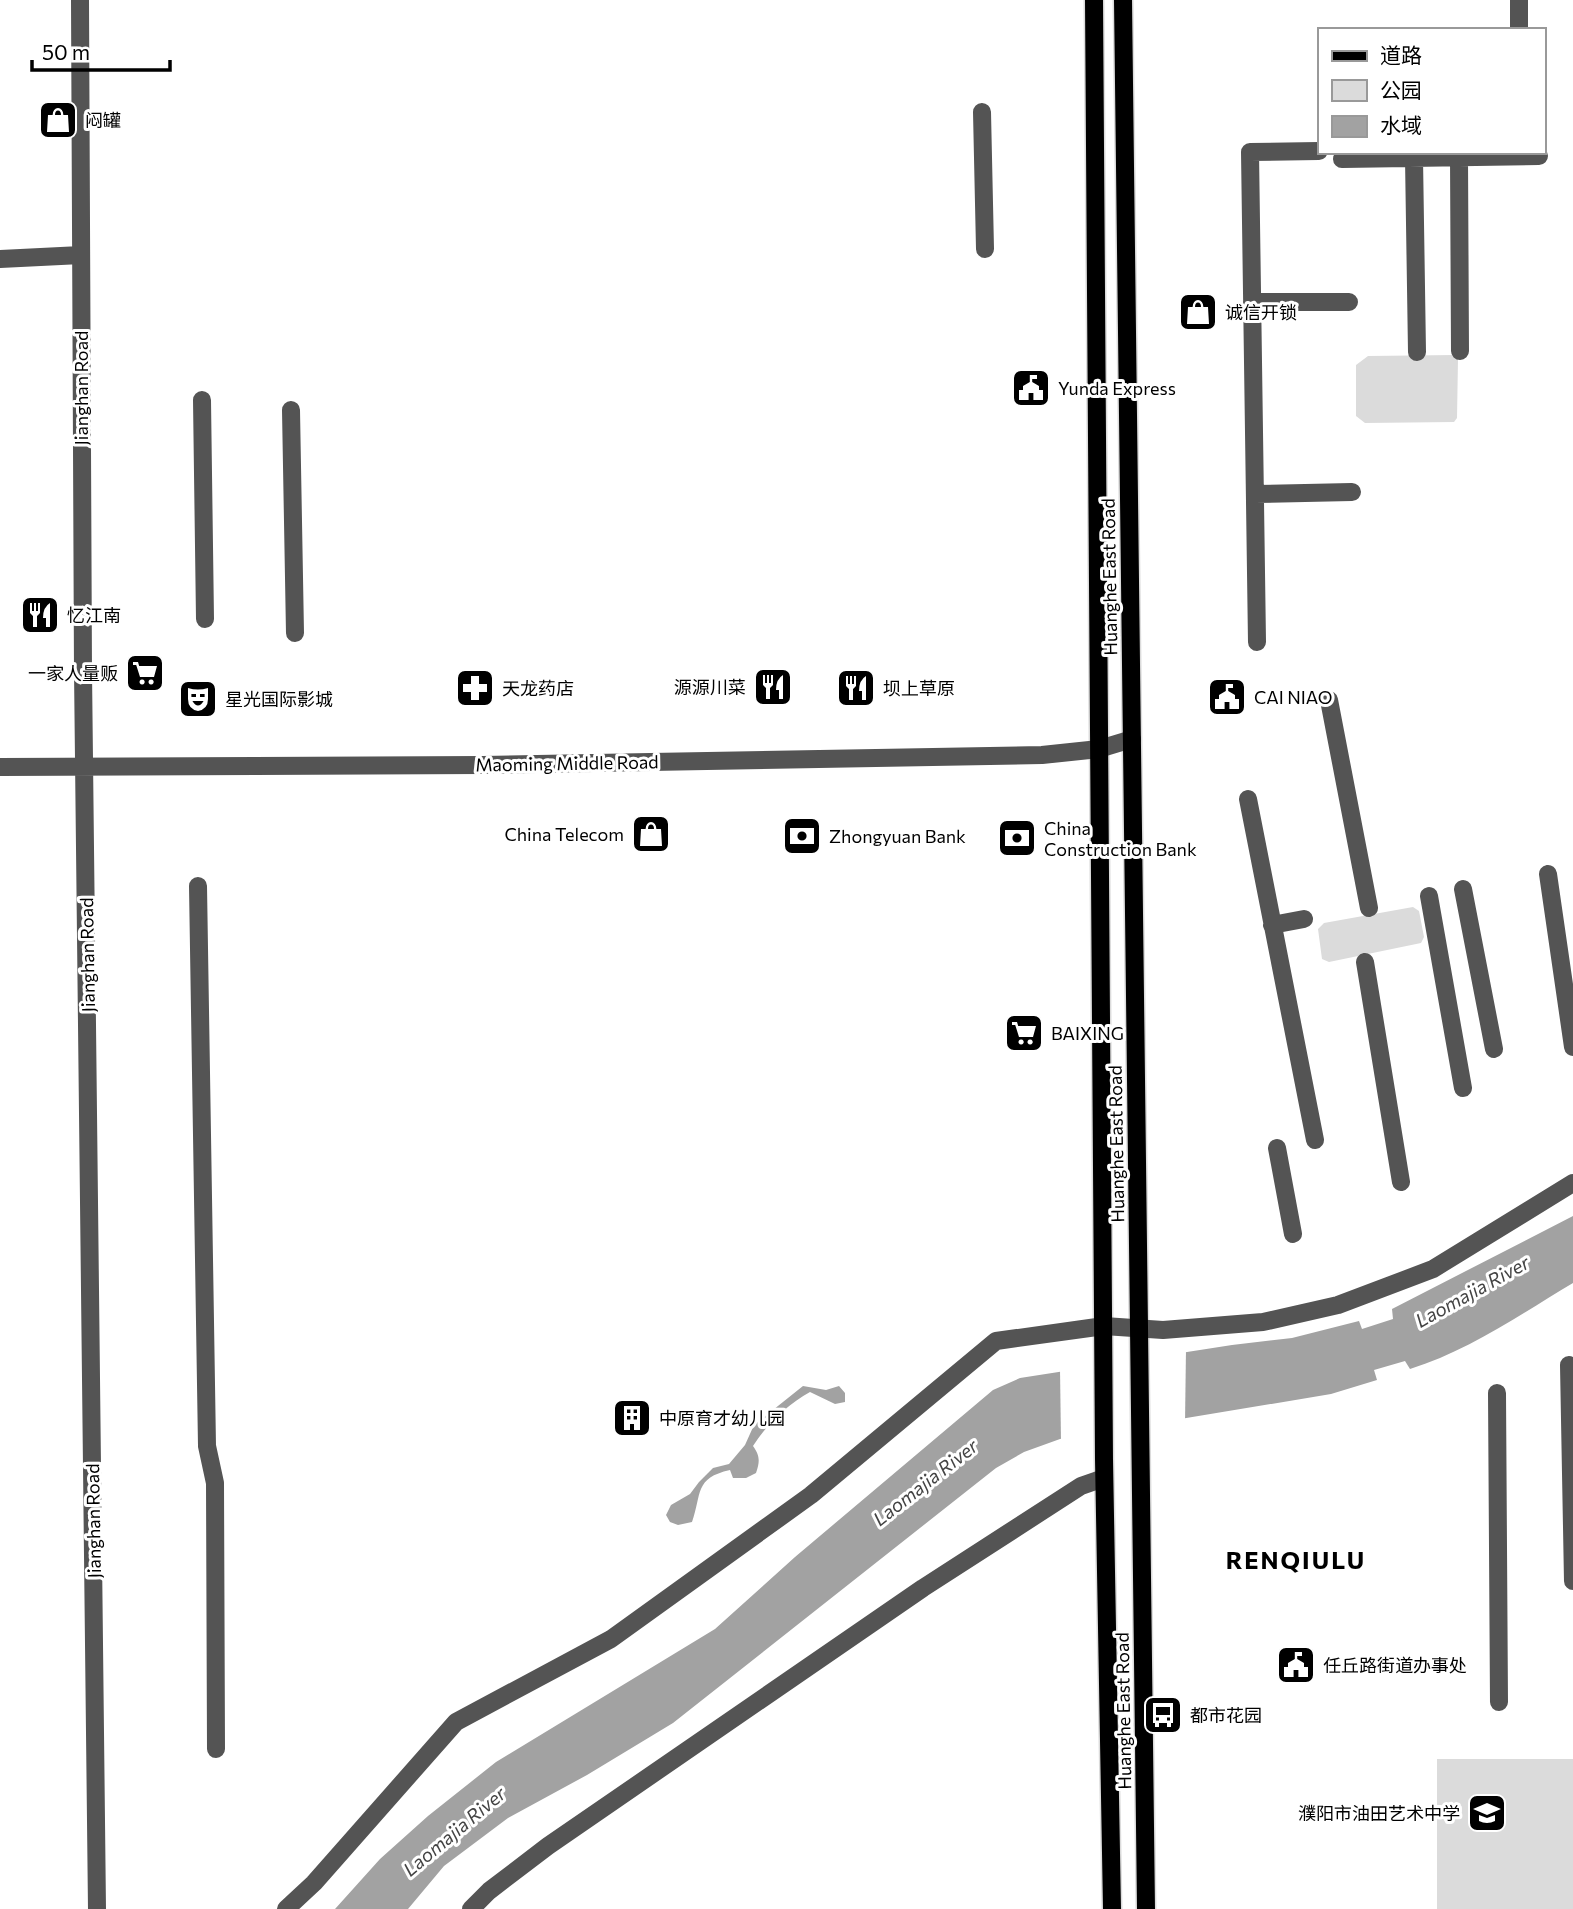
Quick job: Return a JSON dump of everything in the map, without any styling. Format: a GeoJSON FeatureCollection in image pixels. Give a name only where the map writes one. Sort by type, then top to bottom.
{"type":"FeatureCollection","features":[{"type":"Feature","properties":{"kind":"main road","name":"Huanghe East Road"},"geometry":{"type":"LineString","coordinates":[[1094,0],[1104,1478],[1112,1909]]}},
{"type":"Feature","properties":{"kind":"main road","name":"Huanghe East Road"},"geometry":{"type":"LineString","coordinates":[[1123,0],[1146,1909]]}},
{"type":"Feature","properties":{"kind":"street","name":"Jianghan Road"},"geometry":{"type":"LineString","coordinates":[[80,0],[97,1909]]}},
{"type":"Feature","properties":{"kind":"street"},"geometry":{"type":"LineString","coordinates":[[1519,0],[1519,28]]}},
{"type":"Feature","properties":{"kind":"street"},"geometry":{"type":"LineString","coordinates":[[982,112],[985,249]]}},
{"type":"Feature","properties":{"kind":"street"},"geometry":{"type":"LineString","coordinates":[[1257,642],[1250,152],[1318,151]]}},
{"type":"Feature","properties":{"kind":"street"},"geometry":{"type":"LineString","coordinates":[[1342,159],[1539,156]]}},
{"type":"Feature","properties":{"kind":"street"},"geometry":{"type":"LineString","coordinates":[[1459,157],[1460,351]]}},
{"type":"Feature","properties":{"kind":"street"},"geometry":{"type":"LineString","coordinates":[[1414,158],[1417,352]]}},
{"type":"Feature","properties":{"kind":"street"},"geometry":{"type":"LineString","coordinates":[[0,258],[81,255]]}},
{"type":"Feature","properties":{"kind":"street"},"geometry":{"type":"LineString","coordinates":[[1252,302],[1349,302]]}},
{"type":"Feature","properties":{"kind":"street"},"geometry":{"type":"LineString","coordinates":[[202,400],[205,619]]}},
{"type":"Feature","properties":{"kind":"street"},"geometry":{"type":"LineString","coordinates":[[292,410],[295,633]]}},
{"type":"Feature","properties":{"kind":"street"},"geometry":{"type":"LineString","coordinates":[[1255,494],[1352,492]]}},
{"type":"Feature","properties":{"kind":"street"},"geometry":{"type":"LineString","coordinates":[[1329,700],[1369,908]]}},
{"type":"Feature","properties":{"kind":"street","name":"Maoming Middle Road"},"geometry":{"type":"LineString","coordinates":[[0,767],[483,765],[1042,755],[1099,749],[1132,739]]}},
{"type":"Feature","properties":{"kind":"street"},"geometry":{"type":"LineString","coordinates":[[1248,799],[1315,1140]]}},
{"type":"Feature","properties":{"kind":"street"},"geometry":{"type":"LineString","coordinates":[[1548,874],[1573,1047]]}},
{"type":"Feature","properties":{"kind":"street"},"geometry":{"type":"LineString","coordinates":[[198,886],[207,1446],[215,1483],[216,1749]]}},
{"type":"Feature","properties":{"kind":"street"},"geometry":{"type":"LineString","coordinates":[[1463,889],[1494,1049]]}},
{"type":"Feature","properties":{"kind":"street"},"geometry":{"type":"LineString","coordinates":[[1429,896],[1464,1088]]}},
{"type":"Feature","properties":{"kind":"street"},"geometry":{"type":"LineString","coordinates":[[1272,925],[1304,919]]}},
{"type":"Feature","properties":{"kind":"street"},"geometry":{"type":"LineString","coordinates":[[1365,962],[1402,1182]]}},
{"type":"Feature","properties":{"kind":"street"},"geometry":{"type":"LineString","coordinates":[[1278,1148],[1293,1234]]}},
{"type":"Feature","properties":{"kind":"street"},"geometry":{"type":"LineString","coordinates":[[286,1909],[314,1884],[456,1722],[611,1639],[811,1495],[996,1341],[1139,1335],[1263,1322],[1338,1305],[1433,1269],[1573,1183]]}},
{"type":"Feature","properties":{"kind":"street"},"geometry":{"type":"LineString","coordinates":[[1569,1365],[1573,1581]]}},
{"type":"Feature","properties":{"kind":"street"},"geometry":{"type":"LineString","coordinates":[[1497,1393],[1499,1702]]}},
{"type":"Feature","properties":{"kind":"street"},"geometry":{"type":"LineString","coordinates":[[471,1909],[489,1891],[548,1846],[923,1588],[1081,1486],[1104,1478]]}},
{"type":"Feature","properties":{"kind":"green space"},"geometry":{"type":"Polygon","coordinates":[[[1455,355],[1458,359],[1457,418],[1454,422],[1365,423],[1356,416],[1356,365],[1368,356],[1455,355]]]}},
{"type":"Feature","properties":{"kind":"green space"},"geometry":{"type":"Polygon","coordinates":[[[1413,907],[1419,911],[1424,937],[1421,943],[1329,962],[1322,959],[1318,929],[1324,923],[1413,907]]]}},
{"type":"Feature","properties":{"kind":"green space","name":"濮阳市油田艺术中学"},"geometry":{"type":"Polygon","coordinates":[[[1437,1759],[1573,1759],[1573,1909],[1437,1909],[1437,1759]]]}},
{"type":"Feature","properties":{"kind":"water","name":"Laomajia River"},"geometry":{"type":"Polygon","coordinates":[[[1573,1216],[1573,1283],[1494,1331],[1453,1352],[1410,1369],[1405,1361],[1374,1370],[1377,1380],[1331,1394],[1060,1439],[1024,1452],[996,1468],[673,1723],[587,1775],[508,1818],[444,1866],[408,1909],[335,1909],[380,1859],[428,1816],[496,1762],[715,1629],[795,1557],[993,1390],[1020,1378],[1292,1338],[1359,1321],[1362,1329],[1393,1319],[1392,1309],[1573,1216]]]}},
{"type":"Feature","properties":{"kind":"water"},"geometry":{"type":"Polygon","coordinates":[[[803,1386],[826,1390],[839,1386],[845,1393],[845,1402],[835,1404],[810,1392],[802,1397],[771,1423],[753,1446],[759,1459],[756,1473],[746,1478],[733,1478],[730,1470],[718,1473],[701,1488],[692,1522],[678,1525],[670,1522],[666,1515],[671,1505],[690,1494],[713,1468],[729,1464],[745,1445],[754,1425],[803,1386]]]}},
{"type":"Feature","properties":{"kind":"pier"},"geometry":{"type":"Polygon","coordinates":[[[1186,1348],[1185,1423],[1061,1443],[1060,1368],[1186,1348]]]}},
{"type":"Feature","properties":{"kind":"place","name":"闷罐"},"geometry":{"type":"Point","coordinates":[58,120]}},
{"type":"Feature","properties":{"kind":"place","name":"诚信开锁"},"geometry":{"type":"Point","coordinates":[1198,312]}},
{"type":"Feature","properties":{"kind":"place","name":"Yunda Express"},"geometry":{"type":"Point","coordinates":[1031,388]}},
{"type":"Feature","properties":{"kind":"place","name":"忆江南"},"geometry":{"type":"Point","coordinates":[40,615]}},
{"type":"Feature","properties":{"kind":"place","name":"一家人量贩"},"geometry":{"type":"Point","coordinates":[145,673]}},
{"type":"Feature","properties":{"kind":"place","name":"源源川菜"},"geometry":{"type":"Point","coordinates":[773,687]}},
{"type":"Feature","properties":{"kind":"place","name":"天龙药店"},"geometry":{"type":"Point","coordinates":[475,688]}},
{"type":"Feature","properties":{"kind":"place","name":"坝上草原"},"geometry":{"type":"Point","coordinates":[856,688]}},
{"type":"Feature","properties":{"kind":"place","name":"CAI NIAO"},"geometry":{"type":"Point","coordinates":[1227,697]}},
{"type":"Feature","properties":{"kind":"place","name":"星光国际影城"},"geometry":{"type":"Point","coordinates":[198,699]}},
{"type":"Feature","properties":{"kind":"place","name":"China Telecom"},"geometry":{"type":"Point","coordinates":[651,834]}},
{"type":"Feature","properties":{"kind":"place","name":"Zhongyuan Bank"},"geometry":{"type":"Point","coordinates":[802,836]}},
{"type":"Feature","properties":{"kind":"place","name":"China Construction Bank"},"geometry":{"type":"Point","coordinates":[1017,838]}},
{"type":"Feature","properties":{"kind":"place","name":"BAIXING"},"geometry":{"type":"Point","coordinates":[1024,1033]}},
{"type":"Feature","properties":{"kind":"place","name":"中原育才幼儿园"},"geometry":{"type":"Point","coordinates":[632,1418]}},
{"type":"Feature","properties":{"kind":"place","name":"任丘路街道办事处"},"geometry":{"type":"Point","coordinates":[1296,1665]}},
{"type":"Feature","properties":{"kind":"place","name":"都市花园"},"geometry":{"type":"Point","coordinates":[1163,1715]}},
{"type":"Feature","properties":{"kind":"place","name":"濮阳市油田艺术中学"},"geometry":{"type":"Point","coordinates":[1487,1813]}},
{"type":"Feature","properties":{"kind":"district","name":"RENQIULU"},"geometry":{"type":"Point","coordinates":[1296,1559]}}]}
